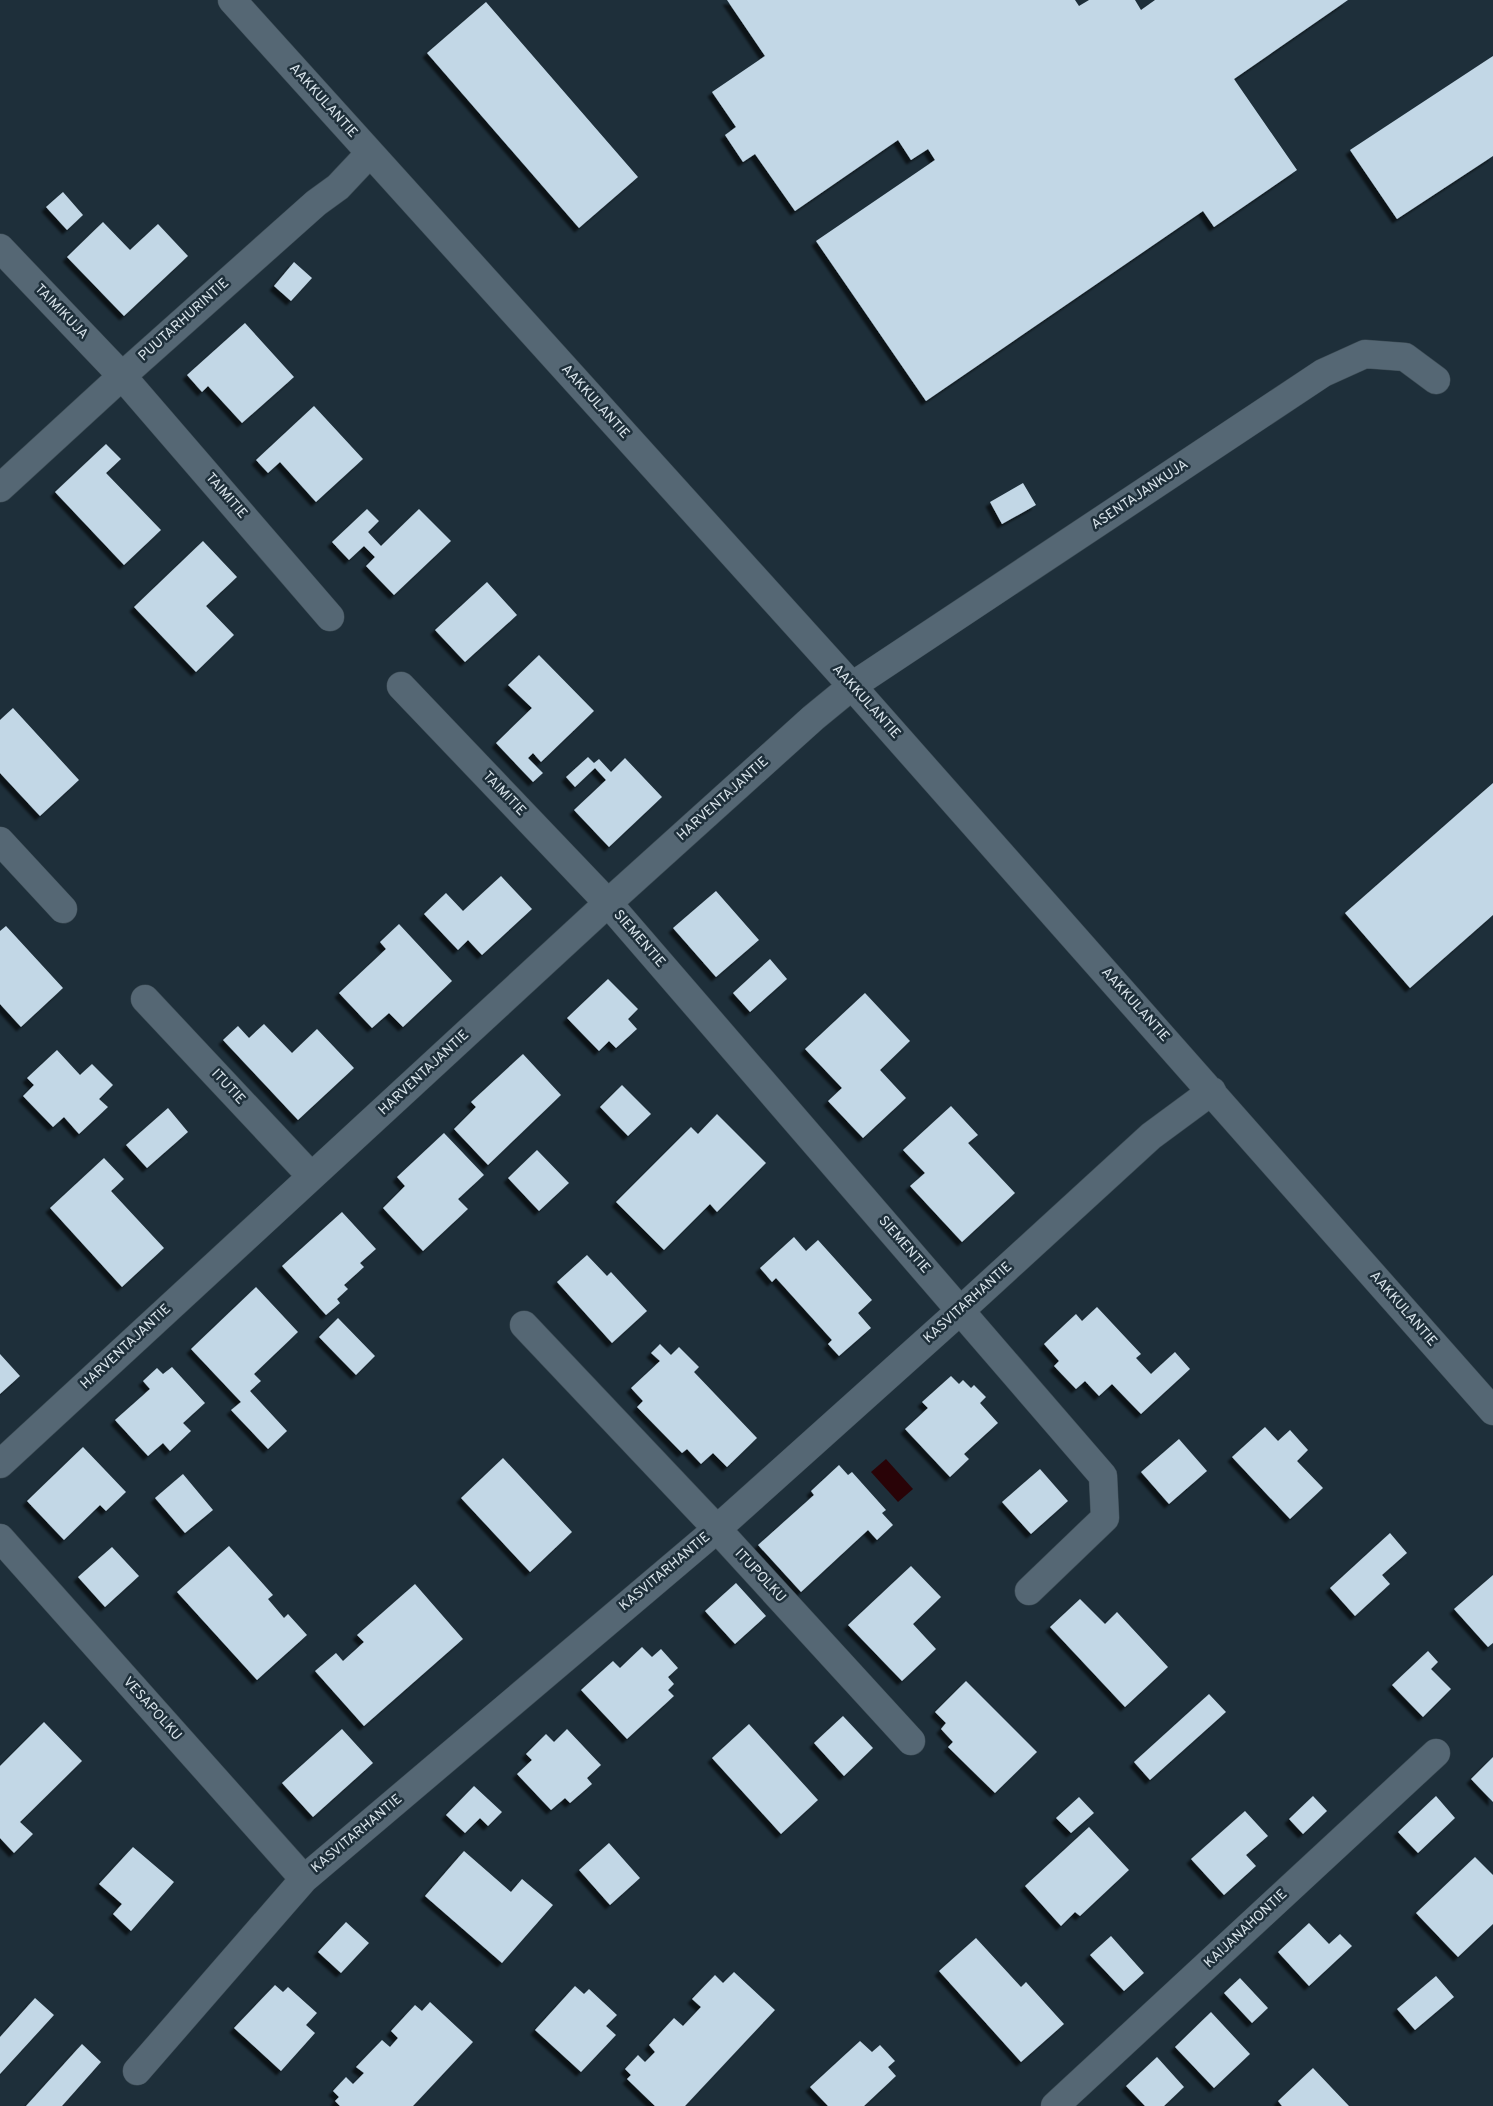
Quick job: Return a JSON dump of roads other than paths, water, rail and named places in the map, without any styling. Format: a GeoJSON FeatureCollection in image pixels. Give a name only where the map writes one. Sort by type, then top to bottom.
{"type":"FeatureCollection","features":[{"type":"Feature","properties":{"kind":"street","name":"AAKKULANTIE"},"geometry":{"type":"LineString","coordinates":[[232,0],[852,686],[1493,1411]]}},
{"type":"Feature","properties":{"kind":"street","name":"PUUTARHURINTIE"},"geometry":{"type":"LineString","coordinates":[[0,488],[316,203],[338,187],[370,153]]}},
{"type":"Feature","properties":{"kind":"street","name":"TAIMIKUJA"},"geometry":{"type":"LineString","coordinates":[[0,248],[122,376]]}},
{"type":"Feature","properties":{"kind":"street","name":"ASENTAJANKUJA"},"geometry":{"type":"LineString","coordinates":[[852,686],[1324,373],[1365,354],[1405,358],[1436,380]]}},
{"type":"Feature","properties":{"kind":"street","name":"TAIMITIE"},"geometry":{"type":"LineString","coordinates":[[122,376],[330,617]]}},
{"type":"Feature","properties":{"kind":"street","name":"TAIMITIE"},"geometry":{"type":"LineString","coordinates":[[400,686],[608,903]]}},
{"type":"Feature","properties":{"kind":"street","name":"HARVENTAJANTIE"},"geometry":{"type":"LineString","coordinates":[[0,1464],[608,903],[813,718],[852,686]]}},
{"type":"Feature","properties":{"kind":"street"},"geometry":{"type":"LineString","coordinates":[[0,841],[63,909]]}},
{"type":"Feature","properties":{"kind":"street","name":"SIEMENTIE"},"geometry":{"type":"LineString","coordinates":[[608,903],[1103,1476],[1105,1518],[1029,1591]]}},
{"type":"Feature","properties":{"kind":"street","name":"ITUTIE"},"geometry":{"type":"LineString","coordinates":[[145,999],[311,1176]]}},
{"type":"Feature","properties":{"kind":"street","name":"KASVITARHANTIE"},"geometry":{"type":"LineString","coordinates":[[137,2071],[304,1879],[717,1529],[1151,1136],[1212,1091]]}},
{"type":"Feature","properties":{"kind":"street","name":"ITUPOLKU"},"geometry":{"type":"LineString","coordinates":[[524,1325],[717,1529],[911,1741]]}},
{"type":"Feature","properties":{"kind":"street","name":"VESAPOLKU"},"geometry":{"type":"LineString","coordinates":[[0,1538],[304,1879]]}},
{"type":"Feature","properties":{"kind":"street","name":"KAIJANAHONTIE"},"geometry":{"type":"LineString","coordinates":[[1055,2106],[1436,1753]]}}]}
